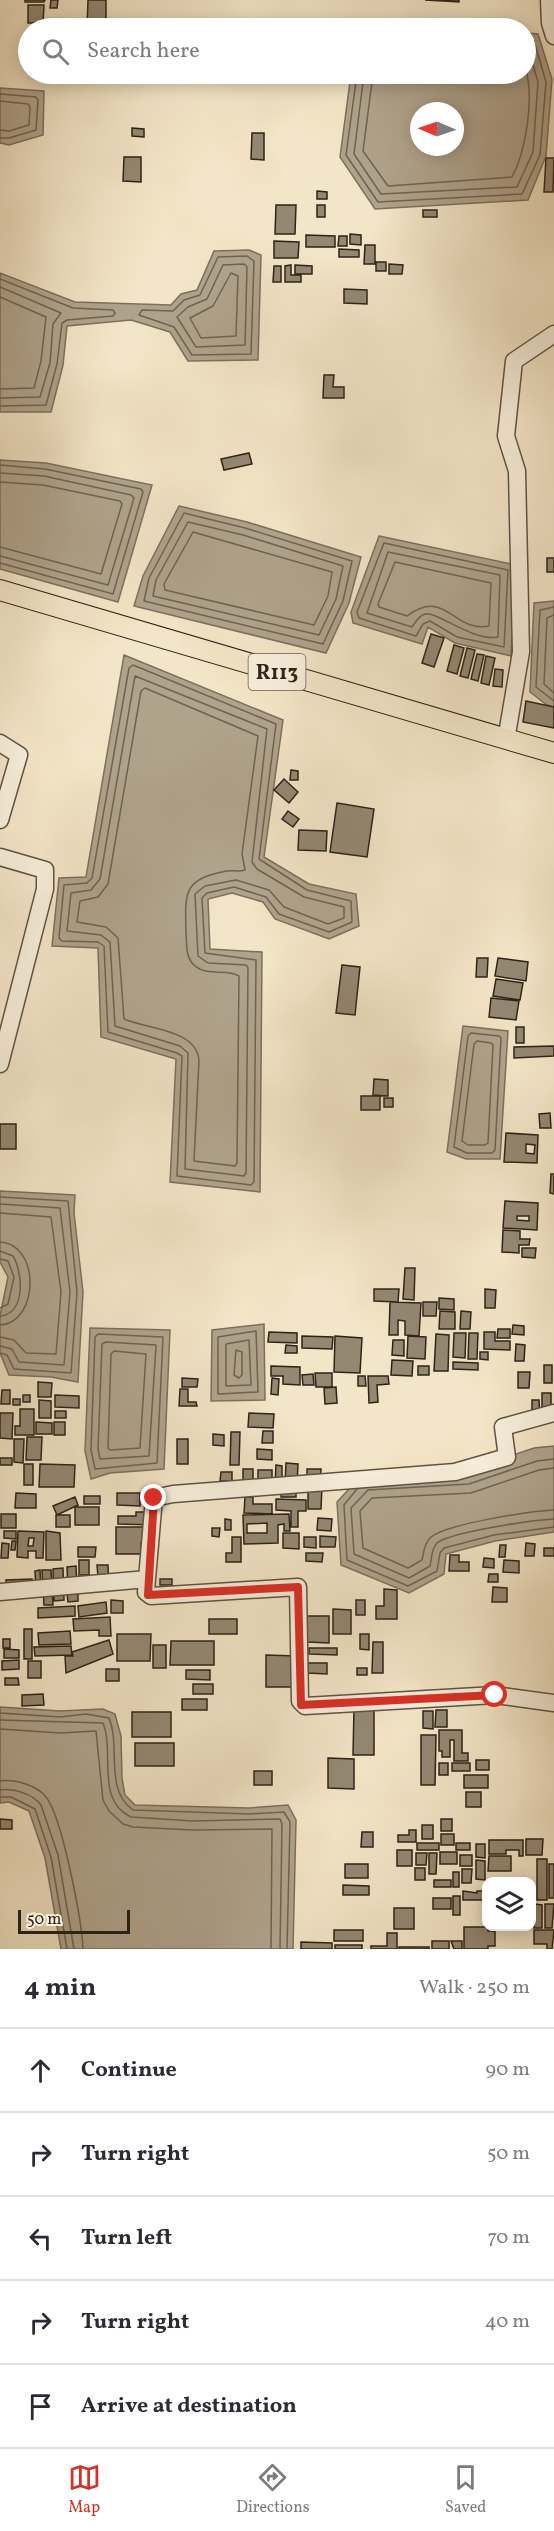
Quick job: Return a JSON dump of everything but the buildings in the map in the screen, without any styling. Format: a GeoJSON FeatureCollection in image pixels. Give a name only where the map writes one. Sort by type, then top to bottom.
{"type":"FeatureCollection","features":[{"type":"Feature","properties":{"kind":"main road","name":"R113"},"geometry":{"type":"LineString","coordinates":[[0,590],[554,753]]}},
{"type":"Feature","properties":{"kind":"street"},"geometry":{"type":"LineString","coordinates":[[549,0],[550,23],[554,36]]}},
{"type":"Feature","properties":{"kind":"street"},"geometry":{"type":"LineString","coordinates":[[506,740],[521,652],[517,471],[506,436],[514,361],[554,334]]}},
{"type":"Feature","properties":{"kind":"street"},"geometry":{"type":"LineString","coordinates":[[0,743],[19,755],[0,820]]}},
{"type":"Feature","properties":{"kind":"street"},"geometry":{"type":"LineString","coordinates":[[0,857],[45,870],[45,889],[0,1064]]}},
{"type":"Feature","properties":{"kind":"street"},"geometry":{"type":"LineString","coordinates":[[554,1413],[503,1427],[507,1457],[454,1472],[173,1494],[154,1498],[146,1592],[151,1596],[298,1587],[300,1701],[304,1706],[495,1695],[554,1703]]}},
{"type":"Feature","properties":{"kind":"street"},"geometry":{"type":"LineString","coordinates":[[0,1592],[147,1579]]}},
{"type":"Feature","properties":{"kind":"water"},"geometry":{"type":"Polygon","coordinates":[[[536,34],[538,34],[552,79],[546,156],[528,200],[375,209],[340,157],[350,84],[536,84],[536,34]]]}},
{"type":"Feature","properties":{"kind":"water"},"geometry":{"type":"Polygon","coordinates":[[[0,88],[44,91],[43,135],[9,145],[0,143],[0,88]]]}},
{"type":"Feature","properties":{"kind":"water"},"geometry":{"type":"Polygon","coordinates":[[[249,250],[261,255],[258,360],[188,361],[170,332],[131,320],[67,326],[63,365],[51,412],[0,412],[0,273],[75,302],[171,305],[181,294],[197,290],[214,251],[249,250]]]}},
{"type":"Feature","properties":{"kind":"water"},"geometry":{"type":"Polygon","coordinates":[[[0,460],[46,463],[152,485],[118,602],[0,569],[0,460]]]}},
{"type":"Feature","properties":{"kind":"water"},"geometry":{"type":"Polygon","coordinates":[[[179,506],[247,522],[361,557],[349,603],[326,653],[134,606],[143,576],[179,506]]]}},
{"type":"Feature","properties":{"kind":"water"},"geometry":{"type":"Polygon","coordinates":[[[379,536],[516,565],[511,656],[455,643],[428,627],[422,644],[353,623],[351,612],[379,536]]]}},
{"type":"Feature","properties":{"kind":"water"},"geometry":{"type":"Polygon","coordinates":[[[554,601],[554,707],[547,705],[530,692],[534,603],[554,601]]]}},
{"type":"Feature","properties":{"kind":"water"},"geometry":{"type":"Polygon","coordinates":[[[124,655],[283,720],[264,857],[309,884],[356,894],[359,926],[329,939],[275,919],[263,902],[232,893],[208,899],[210,949],[262,952],[260,1192],[170,1182],[176,1059],[101,1037],[98,948],[52,946],[59,878],[86,877],[124,655]]]}},
{"type":"Feature","properties":{"kind":"water"},"geometry":{"type":"Polygon","coordinates":[[[463,1026],[508,1031],[500,1159],[466,1159],[447,1152],[463,1026]]]}},
{"type":"Feature","properties":{"kind":"water"},"geometry":{"type":"Polygon","coordinates":[[[0,1191],[75,1195],[74,1213],[83,1292],[78,1382],[51,1377],[9,1375],[0,1353],[0,1316],[8,1277],[0,1262],[0,1191]]]}},
{"type":"Feature","properties":{"kind":"water"},"geometry":{"type":"Polygon","coordinates":[[[264,1324],[265,1400],[211,1401],[212,1330],[264,1324]]]}},
{"type":"Feature","properties":{"kind":"water"},"geometry":{"type":"Polygon","coordinates":[[[90,1328],[170,1330],[164,1469],[110,1473],[91,1479],[85,1451],[90,1328]]]}},
{"type":"Feature","properties":{"kind":"water"},"geometry":{"type":"Polygon","coordinates":[[[554,1446],[554,1532],[495,1541],[446,1554],[444,1574],[409,1593],[341,1565],[337,1502],[361,1476],[466,1471],[534,1448],[554,1446]]]}},
{"type":"Feature","properties":{"kind":"water"},"geometry":{"type":"Polygon","coordinates":[[[0,1707],[60,1711],[103,1709],[115,1714],[121,1736],[122,1778],[125,1795],[135,1805],[249,1808],[288,1805],[296,1820],[293,1949],[61,1949],[45,1858],[29,1811],[9,1802],[0,1803],[0,1707]]]}},
{"type":"Feature","properties":{"kind":"route"},"geometry":{"type":"LineString","coordinates":[[154,1498],[146,1592],[148,1595],[298,1587],[300,1592],[301,1705],[495,1695]]}}]}
